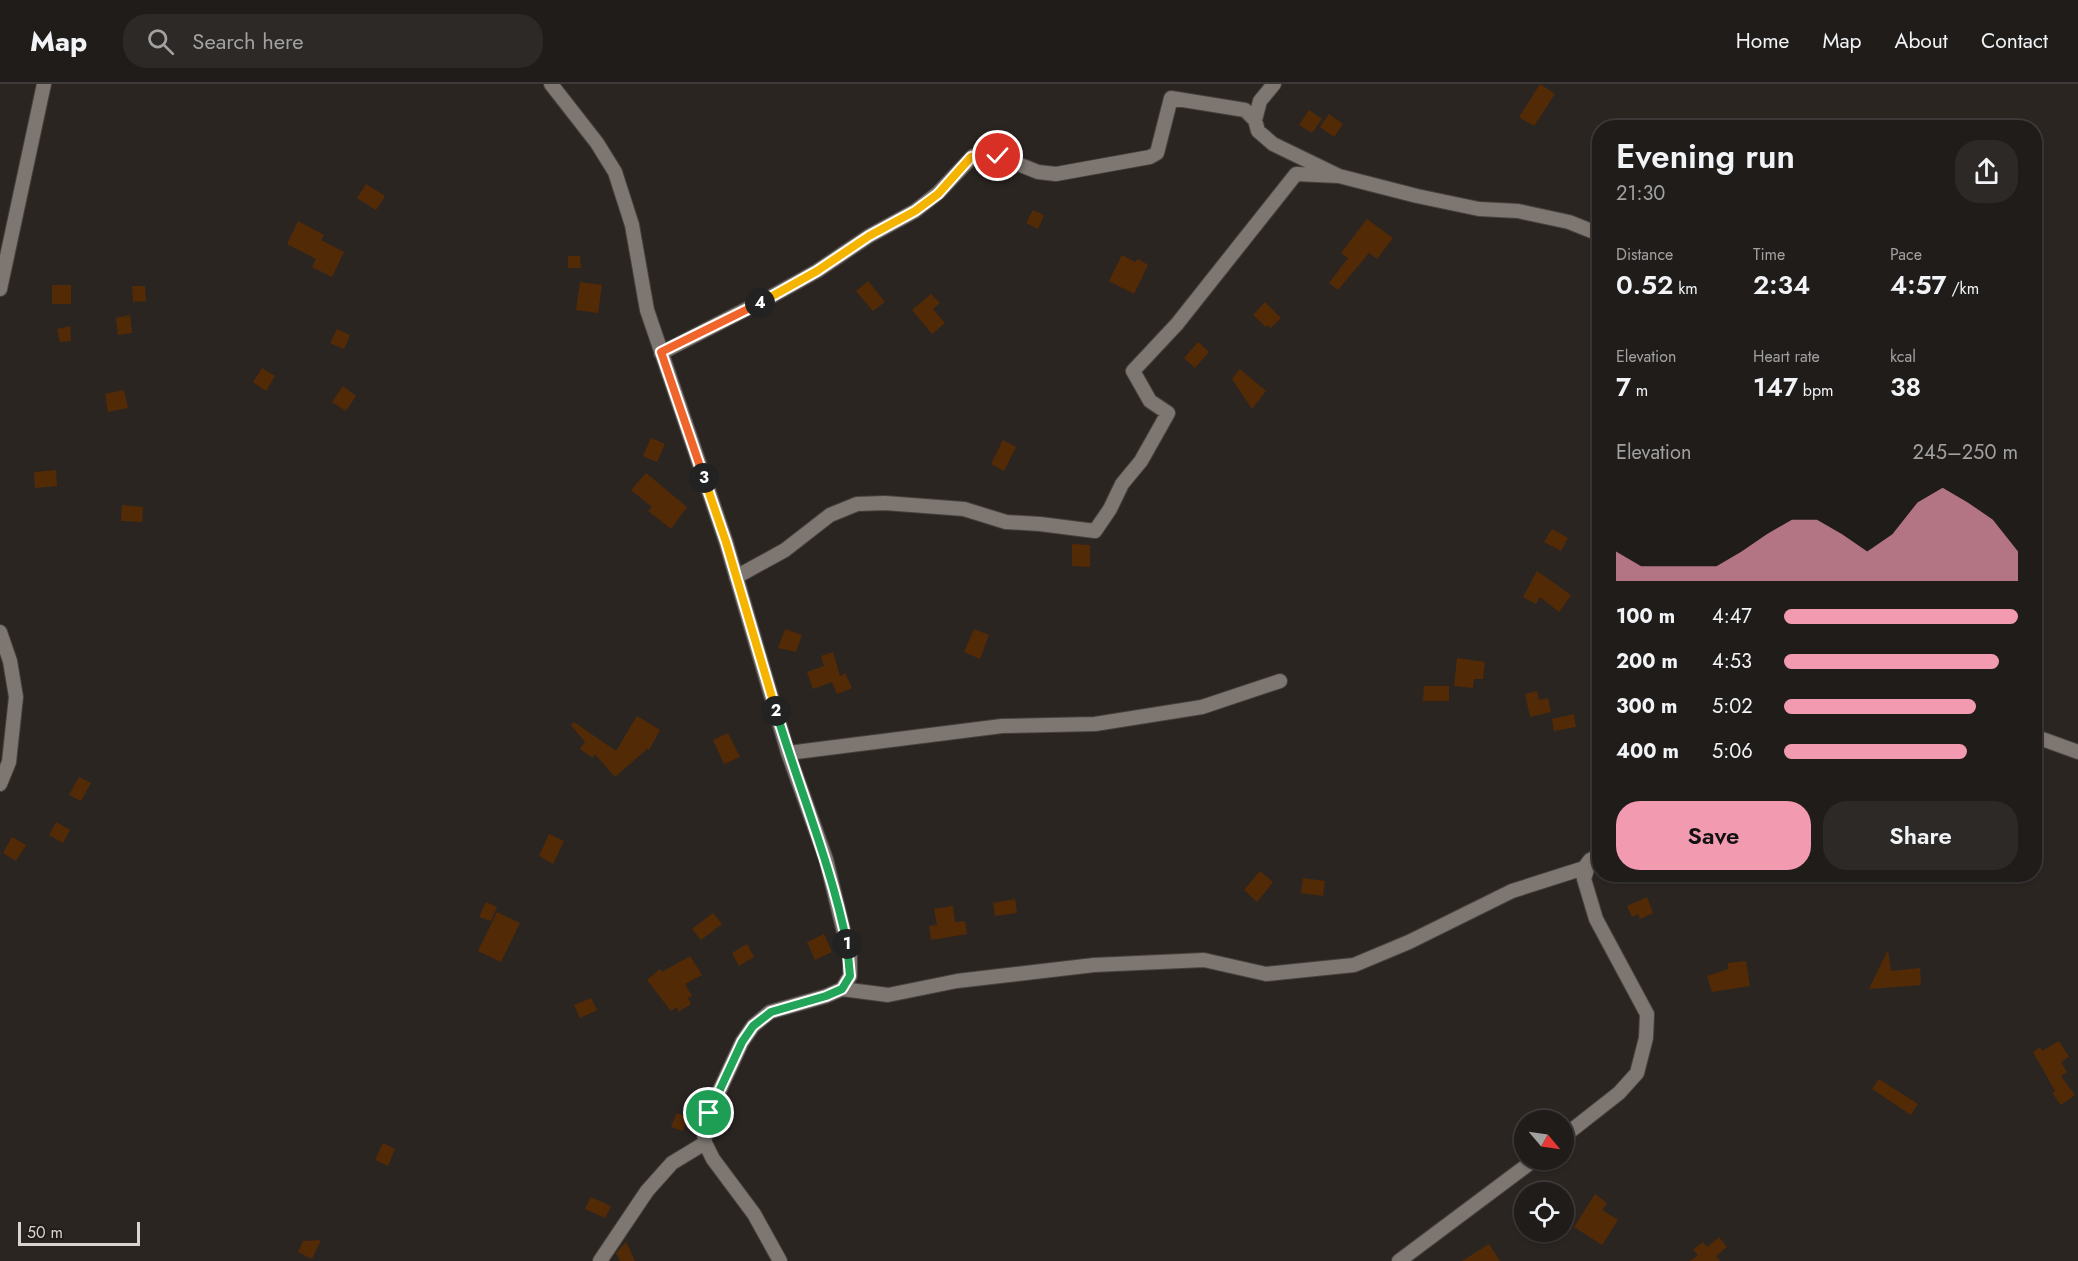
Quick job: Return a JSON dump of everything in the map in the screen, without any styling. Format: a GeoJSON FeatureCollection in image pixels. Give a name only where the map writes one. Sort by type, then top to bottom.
{"type":"FeatureCollection","features":[{"type":"Feature","properties":{"kind":"street"},"geometry":{"type":"LineString","coordinates":[[0,288],[44,84]]}},
{"type":"Feature","properties":{"kind":"street"},"geometry":{"type":"LineString","coordinates":[[551,84],[597,143],[615,172],[632,225],[647,310],[736,577],[789,753],[826,859],[850,957],[850,976],[842,989]]}},
{"type":"Feature","properties":{"kind":"street"},"geometry":{"type":"LineString","coordinates":[[1255,120],[1260,101],[1274,84]]}},
{"type":"Feature","properties":{"kind":"street"},"geometry":{"type":"LineString","coordinates":[[661,352],[772,297],[817,271],[869,236],[915,211],[938,194],[973,156],[998,156],[1038,172],[1056,174],[1150,157],[1157,153],[1171,98],[1245,110],[1255,120],[1258,131],[1274,144],[1339,176],[1416,196],[1479,209],[1518,211],[1569,222],[1592,231]]}},
{"type":"Feature","properties":{"kind":"street"},"geometry":{"type":"LineString","coordinates":[[736,577],[785,550],[830,515],[857,504],[885,503],[964,509],[1006,522],[1095,531],[1110,509],[1122,484],[1141,461],[1168,413],[1150,401],[1133,371],[1177,324],[1296,174],[1339,176]]}},
{"type":"Feature","properties":{"kind":"street"},"geometry":{"type":"LineString","coordinates":[[0,633],[10,661],[16,697],[9,762],[0,784]]}},
{"type":"Feature","properties":{"kind":"street"},"geometry":{"type":"LineString","coordinates":[[789,753],[1002,726],[1095,724],[1202,707],[1280,681]]}},
{"type":"Feature","properties":{"kind":"street"},"geometry":{"type":"LineString","coordinates":[[2042,739],[2078,752]]}},
{"type":"Feature","properties":{"kind":"street"},"geometry":{"type":"LineString","coordinates":[[780,1261],[754,1214],[713,1159],[705,1143],[704,1130],[709,1113],[742,1042],[753,1026],[771,1012],[842,989],[888,994],[957,981],[1094,965],[1204,960],[1266,974],[1354,965],[1409,942],[1512,891],[1584,868],[1592,860]]}},
{"type":"Feature","properties":{"kind":"street"},"geometry":{"type":"LineString","coordinates":[[1574,1129],[1620,1093],[1637,1073],[1646,1038],[1647,1014],[1596,919],[1584,879],[1592,863]]}},
{"type":"Feature","properties":{"kind":"street"},"geometry":{"type":"LineString","coordinates":[[600,1261],[647,1191],[672,1163],[705,1143]]}},
{"type":"Feature","properties":{"kind":"street"},"geometry":{"type":"LineString","coordinates":[[1399,1261],[1521,1170]]}},
{"type":"Feature","properties":{"kind":"building"},"geometry":{"type":"Polygon","coordinates":[[[1540,84],[1555,94],[1534,126],[1519,117],[1540,84]]]}},
{"type":"Feature","properties":{"kind":"building"},"geometry":{"type":"Polygon","coordinates":[[[1309,110],[1322,119],[1312,133],[1299,125],[1309,110]]]}},
{"type":"Feature","properties":{"kind":"building"},"geometry":{"type":"Polygon","coordinates":[[[1329,114],[1343,124],[1334,137],[1320,127],[1329,114]]]}},
{"type":"Feature","properties":{"kind":"building"},"geometry":{"type":"Polygon","coordinates":[[[366,184],[385,196],[376,210],[357,198],[366,184]]]}},
{"type":"Feature","properties":{"kind":"building"},"geometry":{"type":"Polygon","coordinates":[[[1033,210],[1044,215],[1038,229],[1026,223],[1033,210]]]}},
{"type":"Feature","properties":{"kind":"building"},"geometry":{"type":"Polygon","coordinates":[[[1367,219],[1393,238],[1377,259],[1369,253],[1338,290],[1329,283],[1348,258],[1341,253],[1367,219]]]}},
{"type":"Feature","properties":{"kind":"building"},"geometry":{"type":"Polygon","coordinates":[[[298,221],[324,235],[321,240],[344,252],[332,277],[312,267],[316,259],[287,244],[298,221]]]}},
{"type":"Feature","properties":{"kind":"building"},"geometry":{"type":"Polygon","coordinates":[[[1122,255],[1135,262],[1138,259],[1148,265],[1134,294],[1109,281],[1122,255]]]}},
{"type":"Feature","properties":{"kind":"building"},"geometry":{"type":"Polygon","coordinates":[[[568,256],[580,256],[581,268],[568,268],[568,256]]]}},
{"type":"Feature","properties":{"kind":"building"},"geometry":{"type":"Polygon","coordinates":[[[868,281],[885,302],[873,311],[856,291],[868,281]]]}},
{"type":"Feature","properties":{"kind":"building"},"geometry":{"type":"Polygon","coordinates":[[[580,282],[602,285],[598,313],[576,310],[580,282]]]}},
{"type":"Feature","properties":{"kind":"building"},"geometry":{"type":"Polygon","coordinates":[[[52,285],[71,285],[71,304],[52,304],[52,285]]]}},
{"type":"Feature","properties":{"kind":"building"},"geometry":{"type":"Polygon","coordinates":[[[132,286],[145,286],[146,301],[133,302],[132,286]]]}},
{"type":"Feature","properties":{"kind":"building"},"geometry":{"type":"Polygon","coordinates":[[[931,294],[940,303],[933,309],[945,323],[932,334],[912,310],[931,294]]]}},
{"type":"Feature","properties":{"kind":"building"},"geometry":{"type":"Polygon","coordinates":[[[1265,302],[1281,318],[1271,328],[1268,325],[1266,327],[1253,315],[1265,302]]]}},
{"type":"Feature","properties":{"kind":"building"},"geometry":{"type":"Polygon","coordinates":[[[130,315],[132,333],[118,335],[116,318],[130,315]]]}},
{"type":"Feature","properties":{"kind":"building"},"geometry":{"type":"Polygon","coordinates":[[[70,326],[71,341],[60,342],[57,329],[70,326]]]}},
{"type":"Feature","properties":{"kind":"building"},"geometry":{"type":"Polygon","coordinates":[[[337,329],[350,335],[344,349],[330,343],[337,329]]]}},
{"type":"Feature","properties":{"kind":"building"},"geometry":{"type":"Polygon","coordinates":[[[1198,342],[1209,352],[1195,368],[1184,358],[1198,342]]]}},
{"type":"Feature","properties":{"kind":"building"},"geometry":{"type":"Polygon","coordinates":[[[262,368],[275,376],[266,391],[253,382],[262,368]]]}},
{"type":"Feature","properties":{"kind":"building"},"geometry":{"type":"Polygon","coordinates":[[[1240,369],[1266,391],[1252,409],[1232,379],[1240,369]]]}},
{"type":"Feature","properties":{"kind":"building"},"geometry":{"type":"Polygon","coordinates":[[[343,386],[356,396],[346,411],[332,402],[343,386]]]}},
{"type":"Feature","properties":{"kind":"building"},"geometry":{"type":"Polygon","coordinates":[[[124,390],[128,408],[108,412],[105,394],[124,390]]]}},
{"type":"Feature","properties":{"kind":"building"},"geometry":{"type":"Polygon","coordinates":[[[651,438],[665,444],[657,462],[643,456],[651,438]]]}},
{"type":"Feature","properties":{"kind":"building"},"geometry":{"type":"Polygon","coordinates":[[[1003,440],[1016,447],[1004,471],[991,464],[1003,440]]]}},
{"type":"Feature","properties":{"kind":"building"},"geometry":{"type":"Polygon","coordinates":[[[56,470],[57,486],[35,488],[34,472],[56,470]]]}},
{"type":"Feature","properties":{"kind":"building"},"geometry":{"type":"Polygon","coordinates":[[[646,473],[687,507],[671,529],[648,511],[652,507],[631,490],[646,473]]]}},
{"type":"Feature","properties":{"kind":"building"},"geometry":{"type":"Polygon","coordinates":[[[122,505],[143,507],[142,522],[121,521],[122,505]]]}},
{"type":"Feature","properties":{"kind":"building"},"geometry":{"type":"Polygon","coordinates":[[[1552,529],[1568,538],[1561,551],[1544,542],[1552,529]]]}},
{"type":"Feature","properties":{"kind":"building"},"geometry":{"type":"Polygon","coordinates":[[[1072,544],[1090,545],[1090,567],[1072,566],[1072,544]]]}},
{"type":"Feature","properties":{"kind":"building"},"geometry":{"type":"Polygon","coordinates":[[[1537,571],[1571,595],[1559,612],[1540,597],[1536,604],[1523,597],[1537,571]]]}},
{"type":"Feature","properties":{"kind":"building"},"geometry":{"type":"Polygon","coordinates":[[[785,629],[802,635],[796,652],[778,648],[785,629]]]}},
{"type":"Feature","properties":{"kind":"building"},"geometry":{"type":"Polygon","coordinates":[[[974,629],[989,635],[980,659],[964,652],[974,629]]]}},
{"type":"Feature","properties":{"kind":"building"},"geometry":{"type":"Polygon","coordinates":[[[833,652],[840,676],[845,673],[852,688],[837,694],[832,682],[813,689],[807,672],[824,666],[821,656],[833,652]]]}},
{"type":"Feature","properties":{"kind":"building"},"geometry":{"type":"Polygon","coordinates":[[[1457,658],[1485,662],[1483,679],[1474,679],[1473,688],[1454,686],[1457,658]]]}},
{"type":"Feature","properties":{"kind":"building"},"geometry":{"type":"Polygon","coordinates":[[[1424,686],[1449,686],[1449,701],[1423,701],[1424,686]]]}},
{"type":"Feature","properties":{"kind":"building"},"geometry":{"type":"Polygon","coordinates":[[[1537,691],[1539,700],[1548,698],[1551,712],[1530,717],[1525,694],[1537,691]]]}},
{"type":"Feature","properties":{"kind":"building"},"geometry":{"type":"Polygon","coordinates":[[[1574,714],[1576,727],[1554,731],[1552,719],[1574,714]]]}},
{"type":"Feature","properties":{"kind":"building"},"geometry":{"type":"Polygon","coordinates":[[[637,716],[660,730],[649,750],[647,749],[615,777],[595,754],[593,758],[580,749],[585,742],[571,725],[574,722],[616,751],[637,716]]]}},
{"type":"Feature","properties":{"kind":"building"},"geometry":{"type":"Polygon","coordinates":[[[728,733],[740,757],[724,764],[713,740],[728,733]]]}},
{"type":"Feature","properties":{"kind":"building"},"geometry":{"type":"Polygon","coordinates":[[[79,777],[91,783],[81,801],[69,795],[79,777]]]}},
{"type":"Feature","properties":{"kind":"building"},"geometry":{"type":"Polygon","coordinates":[[[56,822],[70,830],[63,843],[49,835],[56,822]]]}},
{"type":"Feature","properties":{"kind":"building"},"geometry":{"type":"Polygon","coordinates":[[[549,834],[564,841],[553,864],[539,856],[549,834]]]}},
{"type":"Feature","properties":{"kind":"building"},"geometry":{"type":"Polygon","coordinates":[[[12,837],[26,845],[16,861],[3,853],[12,837]]]}},
{"type":"Feature","properties":{"kind":"building"},"geometry":{"type":"Polygon","coordinates":[[[1260,871],[1273,882],[1257,902],[1244,890],[1260,871]]]}},
{"type":"Feature","properties":{"kind":"building"},"geometry":{"type":"Polygon","coordinates":[[[1303,878],[1325,881],[1323,896],[1301,893],[1303,878]]]}},
{"type":"Feature","properties":{"kind":"building"},"geometry":{"type":"Polygon","coordinates":[[[1647,897],[1653,913],[1640,919],[1638,914],[1632,917],[1627,906],[1647,897]]]}},
{"type":"Feature","properties":{"kind":"building"},"geometry":{"type":"Polygon","coordinates":[[[1015,899],[1017,913],[995,916],[993,903],[1015,899]]]}},
{"type":"Feature","properties":{"kind":"building"},"geometry":{"type":"Polygon","coordinates":[[[486,902],[497,907],[491,921],[479,917],[486,902]]]}},
{"type":"Feature","properties":{"kind":"building"},"geometry":{"type":"Polygon","coordinates":[[[953,906],[955,922],[965,921],[967,934],[931,940],[929,926],[937,925],[934,909],[953,906]]]}},
{"type":"Feature","properties":{"kind":"building"},"geometry":{"type":"Polygon","coordinates":[[[497,912],[520,923],[501,962],[478,951],[497,912]]]}},
{"type":"Feature","properties":{"kind":"building"},"geometry":{"type":"Polygon","coordinates":[[[713,913],[722,924],[701,940],[692,929],[713,913]]]}},
{"type":"Feature","properties":{"kind":"building"},"geometry":{"type":"Polygon","coordinates":[[[824,934],[832,952],[815,960],[807,942],[824,934]]]}},
{"type":"Feature","properties":{"kind":"building"},"geometry":{"type":"Polygon","coordinates":[[[747,944],[754,957],[739,966],[732,953],[747,944]]]}},
{"type":"Feature","properties":{"kind":"building"},"geometry":{"type":"Polygon","coordinates":[[[1888,950],[1891,971],[1920,968],[1921,985],[1869,989],[1888,950]]]}},
{"type":"Feature","properties":{"kind":"building"},"geometry":{"type":"Polygon","coordinates":[[[690,956],[702,975],[685,984],[692,996],[688,998],[691,1004],[679,1012],[677,1007],[671,1011],[647,980],[660,969],[662,972],[690,956]]]}},
{"type":"Feature","properties":{"kind":"building"},"geometry":{"type":"Polygon","coordinates":[[[1746,961],[1750,986],[1712,992],[1707,976],[1728,969],[1728,963],[1746,961]]]}},
{"type":"Feature","properties":{"kind":"building"},"geometry":{"type":"Polygon","coordinates":[[[591,998],[597,1010],[580,1018],[574,1005],[591,998]]]}},
{"type":"Feature","properties":{"kind":"building"},"geometry":{"type":"Polygon","coordinates":[[[2059,1041],[2069,1057],[2061,1062],[2067,1072],[2061,1076],[2075,1095],[2061,1105],[2052,1093],[2055,1091],[2033,1052],[2040,1047],[2042,1051],[2059,1041]]]}},
{"type":"Feature","properties":{"kind":"building"},"geometry":{"type":"Polygon","coordinates":[[[1879,1079],[1918,1104],[1911,1115],[1872,1089],[1879,1079]]]}},
{"type":"Feature","properties":{"kind":"building"},"geometry":{"type":"Polygon","coordinates":[[[677,1113],[688,1117],[683,1131],[671,1127],[677,1113]]]}},
{"type":"Feature","properties":{"kind":"building"},"geometry":{"type":"Polygon","coordinates":[[[383,1143],[395,1149],[388,1166],[375,1160],[383,1143]]]}},
{"type":"Feature","properties":{"kind":"building"},"geometry":{"type":"Polygon","coordinates":[[[1595,1194],[1607,1203],[1602,1210],[1618,1220],[1602,1245],[1574,1227],[1595,1194]]]}},
{"type":"Feature","properties":{"kind":"building"},"geometry":{"type":"Polygon","coordinates":[[[591,1197],[611,1206],[605,1218],[585,1209],[591,1197]]]}},
{"type":"Feature","properties":{"kind":"building"},"geometry":{"type":"Polygon","coordinates":[[[1719,1237],[1727,1247],[1716,1256],[1720,1261],[1690,1261],[1698,1255],[1693,1250],[1703,1242],[1707,1247],[1719,1237]]]}},
{"type":"Feature","properties":{"kind":"building"},"geometry":{"type":"Polygon","coordinates":[[[321,1240],[312,1259],[298,1252],[303,1241],[321,1240]]]}},
{"type":"Feature","properties":{"kind":"building"},"geometry":{"type":"Polygon","coordinates":[[[626,1242],[635,1261],[620,1261],[616,1253],[626,1242]]]}},
{"type":"Feature","properties":{"kind":"building"},"geometry":{"type":"Polygon","coordinates":[[[1489,1244],[1500,1261],[1462,1261],[1489,1244]]]}},
{"type":"Feature","properties":{"kind":"route"},"geometry":{"type":"LineString","coordinates":[[709,1113],[742,1042],[753,1026],[771,1012],[842,989],[850,976],[850,957],[826,859],[789,753],[726,542],[661,352],[772,297],[817,271],[869,236],[915,211],[938,194],[971,157],[998,156]]}}]}
